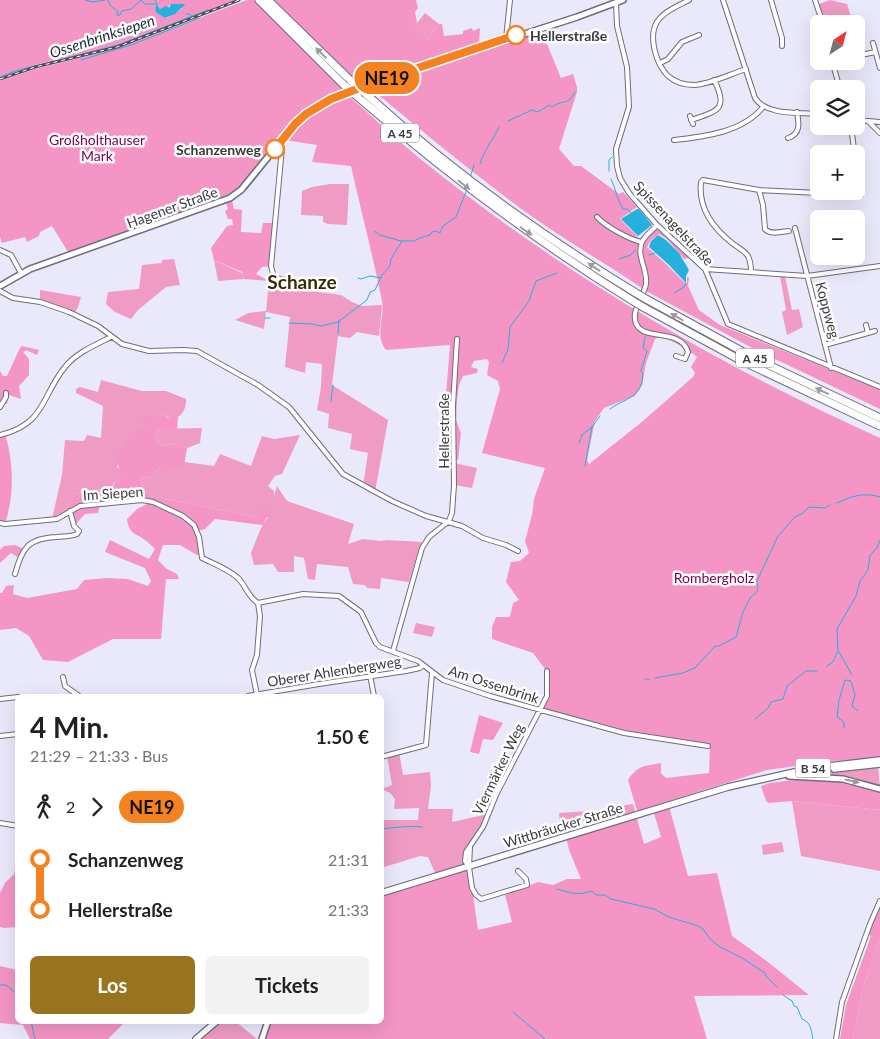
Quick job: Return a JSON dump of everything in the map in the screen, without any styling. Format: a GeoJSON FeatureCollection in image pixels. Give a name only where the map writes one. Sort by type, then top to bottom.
{"type":"FeatureCollection","features":[{"type":"Feature","properties":{"kind":"highway","name":"A 45"},"geometry":{"type":"LineString","coordinates":[[259,0],[351,81],[362,96],[442,168],[538,240],[643,307],[751,366],[880,426]]}},
{"type":"Feature","properties":{"kind":"highway","name":"A 45"},"geometry":{"type":"LineString","coordinates":[[268,0],[290,27],[344,84],[563,247],[646,299],[751,356],[880,418]]}},
{"type":"Feature","properties":{"kind":"main road","name":"Hagener Straße"},"geometry":{"type":"LineString","coordinates":[[0,286],[21,273],[230,198],[241,190],[295,124],[306,114],[331,99],[370,84],[506,38],[577,17],[623,0]]}},
{"type":"Feature","properties":{"kind":"main road","name":"B 54"},"geometry":{"type":"LineString","coordinates":[[753,782],[812,768],[880,760]]}},
{"type":"Feature","properties":{"kind":"main road","name":"B 54"},"geometry":{"type":"LineString","coordinates":[[753,782],[829,769],[880,764]]}},
{"type":"Feature","properties":{"kind":"main road"},"geometry":{"type":"LineString","coordinates":[[789,776],[844,780],[880,788]]}},
{"type":"Feature","properties":{"kind":"main road","name":"Wittbräucker Straße"},"geometry":{"type":"LineString","coordinates":[[384,892],[720,790],[753,782]]}},
{"type":"Feature","properties":{"kind":"main road"},"geometry":{"type":"LineString","coordinates":[[196,1039],[214,1024]]}},
{"type":"Feature","properties":{"kind":"main road"},"geometry":{"type":"LineString","coordinates":[[262,1039],[267,1024]]}},
{"type":"Feature","properties":{"kind":"street"},"geometry":{"type":"LineString","coordinates":[[506,38],[510,0]]}},
{"type":"Feature","properties":{"kind":"street"},"geometry":{"type":"LineString","coordinates":[[689,0],[667,12],[658,21],[653,34],[660,63],[668,76],[680,83],[694,85],[746,69]]}},
{"type":"Feature","properties":{"kind":"street"},"geometry":{"type":"LineString","coordinates":[[725,0],[755,98],[763,107],[775,111],[810,113]]}},
{"type":"Feature","properties":{"kind":"street"},"geometry":{"type":"LineString","coordinates":[[771,0],[782,38],[782,46]]}},
{"type":"Feature","properties":{"kind":"street"},"geometry":{"type":"LineString","coordinates":[[815,0],[820,15]]}},
{"type":"Feature","properties":{"kind":"street","name":"Spissenagelstraße"},"geometry":{"type":"LineString","coordinates":[[616,3],[617,26],[627,67],[629,107],[616,149],[617,166],[625,188],[658,225],[705,269],[728,324],[880,387]]}},
{"type":"Feature","properties":{"kind":"street"},"geometry":{"type":"LineString","coordinates":[[660,63],[668,59],[682,42],[699,34]]}},
{"type":"Feature","properties":{"kind":"street"},"geometry":{"type":"LineString","coordinates":[[873,44],[880,68]]}},
{"type":"Feature","properties":{"kind":"street"},"geometry":{"type":"LineString","coordinates":[[866,54],[875,52]]}},
{"type":"Feature","properties":{"kind":"street"},"geometry":{"type":"LineString","coordinates":[[691,120],[712,113],[719,107],[721,98],[714,80]]}},
{"type":"Feature","properties":{"kind":"street"},"geometry":{"type":"LineString","coordinates":[[674,140],[734,128],[758,113],[763,107]]}},
{"type":"Feature","properties":{"kind":"street"},"geometry":{"type":"LineString","coordinates":[[788,138],[792,137],[798,130],[797,112]]}},
{"type":"Feature","properties":{"kind":"street"},"geometry":{"type":"LineString","coordinates":[[865,121],[880,122]]}},
{"type":"Feature","properties":{"kind":"street"},"geometry":{"type":"LineString","coordinates":[[869,122],[880,133]]}},
{"type":"Feature","properties":{"kind":"street"},"geometry":{"type":"LineString","coordinates":[[852,135],[853,145]]}},
{"type":"Feature","properties":{"kind":"street"},"geometry":{"type":"LineString","coordinates":[[853,142],[860,141]]}},
{"type":"Feature","properties":{"kind":"street"},"geometry":{"type":"LineString","coordinates":[[278,144],[282,148],[272,266],[274,278],[287,280]]}},
{"type":"Feature","properties":{"kind":"street"},"geometry":{"type":"LineString","coordinates":[[751,272],[747,255],[728,240],[705,214],[700,187],[701,182],[705,180],[759,190],[810,192]]}},
{"type":"Feature","properties":{"kind":"street"},"geometry":{"type":"LineString","coordinates":[[759,190],[767,232],[789,231]]}},
{"type":"Feature","properties":{"kind":"street"},"geometry":{"type":"LineString","coordinates":[[597,217],[601,222],[631,239],[642,242]]}},
{"type":"Feature","properties":{"kind":"street"},"geometry":{"type":"LineString","coordinates":[[658,225],[642,242],[640,256],[646,284],[636,310],[636,321],[638,327],[643,331],[669,336],[686,347],[688,352],[685,359],[676,356]]}},
{"type":"Feature","properties":{"kind":"street","name":"Koppweg"},"geometry":{"type":"LineString","coordinates":[[794,228],[831,368]]}},
{"type":"Feature","properties":{"kind":"street"},"geometry":{"type":"LineString","coordinates":[[0,250],[11,255],[21,273]]}},
{"type":"Feature","properties":{"kind":"street"},"geometry":{"type":"LineString","coordinates":[[705,269],[807,276],[880,266]]}},
{"type":"Feature","properties":{"kind":"street"},"geometry":{"type":"LineString","coordinates":[[0,291],[13,298],[40,302],[69,312],[98,326],[122,344],[149,351],[197,351],[258,385],[289,407],[343,474],[392,501],[426,516],[462,526],[483,538],[518,551]]}},
{"type":"Feature","properties":{"kind":"street"},"geometry":{"type":"LineString","coordinates":[[866,325],[868,333]]}},
{"type":"Feature","properties":{"kind":"street"},"geometry":{"type":"LineString","coordinates":[[825,345],[874,331]]}},
{"type":"Feature","properties":{"kind":"street"},"geometry":{"type":"LineString","coordinates":[[0,434],[15,430],[30,420],[41,409],[66,366],[88,349],[111,337]]}},
{"type":"Feature","properties":{"kind":"street","name":"Hellerstraße"},"geometry":{"type":"LineString","coordinates":[[448,522],[452,512],[454,485],[452,405],[457,339]]}},
{"type":"Feature","properties":{"kind":"street"},"geometry":{"type":"LineString","coordinates":[[0,407],[6,397],[6,393]]}},
{"type":"Feature","properties":{"kind":"street","name":"Im Siepen"},"geometry":{"type":"LineString","coordinates":[[0,522],[5,524],[57,518],[80,506],[142,500],[157,503],[183,516],[194,525],[199,537],[202,558],[234,575],[242,583],[253,600],[258,603]]}},
{"type":"Feature","properties":{"kind":"street"},"geometry":{"type":"LineString","coordinates":[[15,574],[22,552],[31,543],[47,537],[68,537],[79,531],[74,526],[70,511]]}},
{"type":"Feature","properties":{"kind":"street"},"geometry":{"type":"LineString","coordinates":[[257,694],[252,670],[257,649],[260,616],[258,603],[303,594],[339,596],[361,612],[376,643],[385,650],[393,651],[422,548],[429,537],[448,522]]}},
{"type":"Feature","properties":{"kind":"street","name":"Am Ossenbrink"},"geometry":{"type":"LineString","coordinates":[[393,651],[413,659],[443,680],[540,710],[624,733],[708,746]]}},
{"type":"Feature","properties":{"kind":"street","name":"Oberer Ahlenbergweg"},"geometry":{"type":"LineString","coordinates":[[263,694],[420,668],[423,665]]}},
{"type":"Feature","properties":{"kind":"street","name":"Viermärker Weg"},"geometry":{"type":"LineString","coordinates":[[518,871],[526,879],[527,885],[481,899],[474,893],[465,858],[470,846],[483,827],[496,795],[547,695],[547,671]]}},
{"type":"Feature","properties":{"kind":"street"},"geometry":{"type":"LineString","coordinates":[[384,756],[426,745],[432,673]]}},
{"type":"Feature","properties":{"kind":"street"},"geometry":{"type":"LineString","coordinates":[[370,676],[374,694]]}},
{"type":"Feature","properties":{"kind":"street"},"geometry":{"type":"LineString","coordinates":[[64,677],[65,686],[76,694]]}},
{"type":"Feature","properties":{"kind":"street"},"geometry":{"type":"LineString","coordinates":[[0,699],[15,697]]}},
{"type":"Feature","properties":{"kind":"street"},"geometry":{"type":"LineString","coordinates":[[0,736],[15,734]]}},
{"type":"Feature","properties":{"kind":"street"},"geometry":{"type":"LineString","coordinates":[[0,823],[15,826]]}},
{"type":"Feature","properties":{"kind":"street"},"geometry":{"type":"LineString","coordinates":[[836,1039],[842,1002],[870,924],[880,902]]}},
{"type":"Feature","properties":{"kind":"shaded area"},"geometry":{"type":"Polygon","coordinates":[[[830,0],[847,4],[850,15],[822,15],[819,4],[830,0]]]}},
{"type":"Feature","properties":{"kind":"shaded area"},"geometry":{"type":"Polygon","coordinates":[[[425,13],[439,24],[428,39],[413,28],[425,13]]]}},
{"type":"Feature","properties":{"kind":"shaded area"},"geometry":{"type":"Polygon","coordinates":[[[330,184],[349,184],[347,225],[328,224],[323,222],[323,216],[301,215],[302,191],[330,184]]]}},
{"type":"Feature","properties":{"kind":"shaded area"},"geometry":{"type":"Polygon","coordinates":[[[174,259],[180,285],[166,287],[138,310],[131,319],[115,312],[106,304],[108,292],[139,289],[142,265],[162,263],[162,260],[174,259]]]}},
{"type":"Feature","properties":{"kind":"shaded area"},"geometry":{"type":"Polygon","coordinates":[[[214,260],[242,273],[244,279],[218,281],[214,260]]]}},
{"type":"Feature","properties":{"kind":"shaded area"},"geometry":{"type":"Polygon","coordinates":[[[780,276],[785,276],[792,310],[799,309],[803,327],[787,335],[782,312],[786,310],[780,276]]]}},
{"type":"Feature","properties":{"kind":"shaded area"},"geometry":{"type":"Polygon","coordinates":[[[269,281],[287,288],[312,288],[311,291],[341,295],[362,306],[382,305],[379,336],[357,332],[350,338],[338,336],[332,385],[388,420],[375,492],[363,486],[368,453],[350,449],[352,434],[328,428],[329,414],[317,410],[322,364],[306,362],[305,373],[285,367],[290,317],[266,312],[264,329],[235,320],[248,313],[266,311],[269,281]]]}},
{"type":"Feature","properties":{"kind":"shaded area"},"geometry":{"type":"Polygon","coordinates":[[[40,290],[81,297],[78,307],[74,314],[40,302],[40,290]]]}},
{"type":"Feature","properties":{"kind":"shaded area"},"geometry":{"type":"Polygon","coordinates":[[[101,380],[142,391],[166,391],[186,399],[185,408],[177,417],[173,418],[164,415],[149,422],[143,428],[117,466],[122,474],[111,487],[76,494],[57,519],[52,519],[62,475],[65,440],[84,441],[87,435],[101,438],[103,406],[76,393],[76,389],[80,387],[98,392],[101,380]]]}},
{"type":"Feature","properties":{"kind":"shaded area"},"geometry":{"type":"Polygon","coordinates":[[[202,428],[200,443],[187,448],[177,444],[161,446],[155,436],[159,429],[202,428]]]}},
{"type":"Feature","properties":{"kind":"shaded area"},"geometry":{"type":"Polygon","coordinates":[[[300,435],[282,474],[275,476],[268,486],[274,491],[274,496],[277,486],[287,501],[354,524],[348,544],[363,539],[422,542],[409,582],[381,578],[380,589],[367,588],[365,585],[353,584],[348,567],[317,564],[315,580],[308,579],[304,558],[294,556],[294,572],[278,572],[273,564],[254,565],[251,553],[261,528],[268,517],[259,518],[151,496],[142,485],[141,476],[149,478],[161,466],[183,466],[184,462],[214,466],[220,454],[251,466],[262,436],[274,439],[300,435]]]}},
{"type":"Feature","properties":{"kind":"shaded area"},"geometry":{"type":"Polygon","coordinates":[[[454,463],[477,468],[472,488],[454,485],[454,463]]]}},
{"type":"Feature","properties":{"kind":"shaded area"},"geometry":{"type":"Polygon","coordinates":[[[416,623],[435,627],[432,637],[413,633],[416,623]]]}},
{"type":"Feature","properties":{"kind":"shaded area"},"geometry":{"type":"Polygon","coordinates":[[[399,752],[403,775],[430,772],[431,786],[428,809],[453,809],[452,822],[488,814],[483,827],[468,848],[467,864],[437,877],[428,857],[420,856],[384,867],[384,820],[418,820],[419,808],[394,809],[395,799],[384,790],[384,788],[392,785],[387,756],[399,752]]]}},
{"type":"Feature","properties":{"kind":"shaded area"},"geometry":{"type":"Polygon","coordinates":[[[878,766],[880,787],[806,775],[878,766]]]}},
{"type":"Feature","properties":{"kind":"shaded area"},"geometry":{"type":"Polygon","coordinates":[[[792,801],[880,810],[880,871],[801,856],[792,801]]]}},
{"type":"Feature","properties":{"kind":"shaded area"},"geometry":{"type":"Polygon","coordinates":[[[633,804],[636,815],[604,826],[601,809],[633,804]]]}},
{"type":"Feature","properties":{"kind":"shaded area"},"geometry":{"type":"Polygon","coordinates":[[[589,811],[589,821],[560,823],[559,813],[589,811]]]}},
{"type":"Feature","properties":{"kind":"shaded area"},"geometry":{"type":"Polygon","coordinates":[[[782,842],[784,852],[763,855],[762,845],[782,842]]]}},
{"type":"Feature","properties":{"kind":"shaded area"},"geometry":{"type":"Polygon","coordinates":[[[880,939],[880,1039],[853,1039],[864,984],[880,939]]]}},
{"type":"Feature","properties":{"kind":"shaded area"},"geometry":{"type":"Polygon","coordinates":[[[216,1024],[239,1024],[257,1039],[199,1039],[216,1024]]]}},
{"type":"Feature","properties":{"kind":"green space"},"geometry":{"type":"Polygon","coordinates":[[[0,0],[235,0],[117,46],[35,65],[0,78],[0,0]],[[183,4],[169,5],[169,8],[160,9],[158,5],[155,5],[158,13],[167,18],[182,9],[183,4]]]}},
{"type":"Feature","properties":{"kind":"green space","name":"Großholthauser Mark"},"geometry":{"type":"Polygon","coordinates":[[[247,0],[416,0],[418,8],[415,12],[417,23],[414,28],[428,39],[439,24],[442,24],[444,36],[463,34],[463,31],[472,28],[473,31],[480,28],[479,45],[455,56],[346,92],[306,114],[284,137],[277,141],[236,191],[168,218],[68,252],[52,226],[27,242],[25,237],[2,243],[0,237],[0,81],[35,69],[119,48],[247,0]]]}},
{"type":"Feature","properties":{"kind":"green space"},"geometry":{"type":"Polygon","coordinates":[[[536,32],[540,39],[545,39],[561,78],[573,74],[577,87],[559,149],[574,166],[581,166],[619,194],[623,192],[637,207],[620,219],[640,239],[639,254],[644,284],[642,288],[524,211],[430,138],[375,92],[373,88],[374,85],[536,32]]]}},
{"type":"Feature","properties":{"kind":"green space","name":"Rombergholz"},"geometry":{"type":"Polygon","coordinates":[[[341,97],[350,97],[418,157],[471,199],[526,239],[640,312],[698,347],[758,379],[880,438],[880,758],[832,761],[767,770],[637,811],[628,780],[635,771],[642,767],[661,763],[661,773],[666,778],[709,773],[710,745],[636,733],[542,708],[547,693],[548,673],[533,653],[492,639],[492,627],[496,617],[510,617],[513,603],[519,600],[506,582],[511,562],[520,561],[529,553],[525,541],[534,499],[545,468],[482,453],[500,389],[498,381],[487,375],[489,362],[487,359],[474,361],[471,367],[478,369],[477,373],[463,376],[459,385],[456,420],[461,433],[458,460],[447,456],[450,445],[448,441],[450,432],[447,419],[451,402],[446,395],[450,345],[386,350],[380,332],[382,301],[351,166],[312,162],[317,145],[285,140],[304,121],[341,97]],[[662,336],[655,339],[646,363],[642,385],[635,396],[604,408],[595,421],[587,460],[589,464],[643,421],[693,377],[695,373],[691,367],[697,357],[692,353],[687,354],[685,348],[662,336]]]}},
{"type":"Feature","properties":{"kind":"green space"},"geometry":{"type":"Polygon","coordinates":[[[232,200],[234,209],[242,210],[241,232],[261,233],[263,223],[275,223],[271,266],[262,267],[256,274],[269,281],[244,279],[242,272],[214,260],[211,248],[227,226],[233,225],[232,219],[228,219],[225,211],[228,209],[226,203],[232,200]]]}},
{"type":"Feature","properties":{"kind":"green space"},"geometry":{"type":"Polygon","coordinates":[[[656,228],[659,228],[686,252],[689,258],[684,259],[667,239],[659,234],[651,240],[647,247],[685,283],[687,283],[687,277],[689,278],[688,286],[699,310],[720,325],[880,390],[880,409],[756,350],[646,291],[642,251],[646,238],[656,228]]]}},
{"type":"Feature","properties":{"kind":"green space"},"geometry":{"type":"Polygon","coordinates":[[[22,346],[39,350],[37,355],[26,350],[23,352],[29,359],[29,375],[19,386],[21,399],[9,395],[7,404],[0,405],[0,371],[3,376],[7,376],[22,346]]]}},
{"type":"Feature","properties":{"kind":"green space"},"geometry":{"type":"Polygon","coordinates":[[[142,415],[154,417],[164,415],[168,418],[178,417],[177,429],[159,429],[155,436],[161,446],[177,444],[187,448],[184,466],[175,469],[161,466],[149,478],[141,476],[142,485],[151,496],[259,518],[263,508],[270,510],[263,525],[215,519],[205,529],[197,531],[201,554],[197,555],[180,545],[163,545],[158,560],[167,569],[177,574],[179,579],[166,579],[161,639],[113,639],[68,662],[43,660],[29,636],[16,628],[0,630],[0,593],[2,593],[6,586],[14,585],[13,594],[27,598],[77,589],[84,580],[128,579],[148,586],[151,581],[145,568],[105,552],[110,540],[149,559],[155,549],[131,531],[127,519],[137,509],[151,502],[142,500],[100,504],[98,513],[85,514],[74,526],[70,511],[57,519],[76,494],[112,487],[121,474],[118,459],[122,446],[132,434],[145,426],[142,421],[142,415]]]}},
{"type":"Feature","properties":{"kind":"green space"},"geometry":{"type":"Polygon","coordinates":[[[10,432],[6,437],[12,481],[10,503],[5,524],[0,523],[0,435],[10,432]]]}},
{"type":"Feature","properties":{"kind":"green space"},"geometry":{"type":"Polygon","coordinates":[[[15,545],[24,549],[19,558],[11,553],[0,563],[0,550],[4,546],[15,545]]]}},
{"type":"Feature","properties":{"kind":"green space"},"geometry":{"type":"Polygon","coordinates":[[[479,715],[503,723],[493,740],[483,739],[479,754],[470,752],[479,715]]]}},
{"type":"Feature","properties":{"kind":"green space"},"geometry":{"type":"Polygon","coordinates":[[[800,779],[844,782],[880,791],[880,810],[792,801],[769,803],[766,801],[761,786],[800,779]]]}},
{"type":"Feature","properties":{"kind":"green space"},"geometry":{"type":"Polygon","coordinates":[[[669,806],[688,876],[717,873],[732,936],[809,995],[694,996],[707,1039],[262,1039],[267,1024],[384,1024],[384,892],[469,867],[478,930],[512,922],[505,895],[538,882],[553,885],[567,879],[581,879],[569,850],[566,837],[636,815],[644,844],[661,837],[653,810],[669,806]]]}},
{"type":"Feature","properties":{"kind":"green space"},"geometry":{"type":"Polygon","coordinates":[[[15,869],[15,927],[4,928],[0,927],[0,893],[5,883],[14,874],[15,869]]]}},
{"type":"Feature","properties":{"kind":"green space"},"geometry":{"type":"Polygon","coordinates":[[[880,905],[880,939],[864,984],[853,1039],[840,1039],[846,1005],[871,936],[868,934],[880,905]]]}},
{"type":"Feature","properties":{"kind":"green space"},"geometry":{"type":"Polygon","coordinates":[[[0,966],[15,970],[15,1024],[123,1024],[108,1039],[30,1039],[23,1025],[0,1023],[0,966]]]}},
{"type":"Feature","properties":{"kind":"water"},"geometry":{"type":"Polygon","coordinates":[[[156,3],[160,9],[166,6],[169,8],[171,4],[185,5],[175,14],[165,18],[157,13],[155,9],[156,3]]]}},
{"type":"Feature","properties":{"kind":"water"},"geometry":{"type":"Polygon","coordinates":[[[637,209],[652,225],[638,236],[621,219],[637,209]]]}},
{"type":"Feature","properties":{"kind":"water"},"geometry":{"type":"Polygon","coordinates":[[[658,235],[679,253],[689,270],[686,276],[686,283],[649,247],[651,241],[658,235]]]}},
{"type":"Feature","properties":{"kind":"waterway"},"geometry":{"type":"LineString","coordinates":[[85,0],[93,2],[105,0]]}},
{"type":"Feature","properties":{"kind":"waterway"},"geometry":{"type":"LineString","coordinates":[[108,0],[110,5],[118,12],[117,15],[120,15],[122,11],[131,9],[141,0],[145,4],[155,4]]}},
{"type":"Feature","properties":{"kind":"waterway"},"geometry":{"type":"LineString","coordinates":[[155,0],[157,4]]}},
{"type":"Feature","properties":{"kind":"waterway","name":"Ossenbrinksiepen"},"geometry":{"type":"LineString","coordinates":[[0,77],[15,71],[118,45],[208,10]]}},
{"type":"Feature","properties":{"kind":"waterway","name":"Ossenbrinksiepen"},"geometry":{"type":"LineString","coordinates":[[186,14],[191,16]]}},
{"type":"Feature","properties":{"kind":"waterway"},"geometry":{"type":"LineString","coordinates":[[81,60],[131,45],[199,18]]}},
{"type":"Feature","properties":{"kind":"waterway"},"geometry":{"type":"LineString","coordinates":[[510,43],[539,33]]}},
{"type":"Feature","properties":{"kind":"waterway"},"geometry":{"type":"LineString","coordinates":[[487,49],[500,44]]}},
{"type":"Feature","properties":{"kind":"waterway"},"geometry":{"type":"LineString","coordinates":[[368,88],[484,50]]}},
{"type":"Feature","properties":{"kind":"waterway"},"geometry":{"type":"LineString","coordinates":[[508,121],[532,110],[538,112],[549,105],[552,107],[568,101],[575,92]]}},
{"type":"Feature","properties":{"kind":"waterway"},"geometry":{"type":"LineString","coordinates":[[324,107],[343,97]]}},
{"type":"Feature","properties":{"kind":"waterway"},"geometry":{"type":"LineString","coordinates":[[285,141],[303,121],[319,110]]}},
{"type":"Feature","properties":{"kind":"waterway"},"geometry":{"type":"LineString","coordinates":[[480,164],[499,127]]}},
{"type":"Feature","properties":{"kind":"waterway"},"geometry":{"type":"LineString","coordinates":[[262,170],[280,148]]}},
{"type":"Feature","properties":{"kind":"waterway"},"geometry":{"type":"LineString","coordinates":[[609,171],[609,160],[612,157]]}},
{"type":"Feature","properties":{"kind":"waterway"},"geometry":{"type":"LineString","coordinates":[[470,178],[474,165]]}},
{"type":"Feature","properties":{"kind":"waterway"},"geometry":{"type":"LineString","coordinates":[[246,190],[260,173]]}},
{"type":"Feature","properties":{"kind":"waterway"},"geometry":{"type":"LineString","coordinates":[[611,179],[623,209],[627,209],[631,213]]}},
{"type":"Feature","properties":{"kind":"waterway"},"geometry":{"type":"LineString","coordinates":[[289,323],[321,326],[338,322],[367,300],[370,292],[375,290],[382,275],[390,266],[391,259],[402,241],[414,241],[436,231],[440,233],[443,226],[456,217],[467,189]]}},
{"type":"Feature","properties":{"kind":"waterway"},"geometry":{"type":"LineString","coordinates":[[374,231],[380,235],[401,241]]}},
{"type":"Feature","properties":{"kind":"waterway"},"geometry":{"type":"LineString","coordinates":[[619,259],[631,255],[635,250]]}},
{"type":"Feature","properties":{"kind":"waterway"},"geometry":{"type":"LineString","coordinates":[[649,255],[655,253]]}},
{"type":"Feature","properties":{"kind":"waterway"},"geometry":{"type":"LineString","coordinates":[[502,363],[508,349],[510,327],[529,301],[536,281],[557,273]]}},
{"type":"Feature","properties":{"kind":"waterway"},"geometry":{"type":"LineString","coordinates":[[358,278],[370,276],[381,278]]}},
{"type":"Feature","properties":{"kind":"waterway"},"geometry":{"type":"LineString","coordinates":[[674,293],[684,287],[686,283]]}},
{"type":"Feature","properties":{"kind":"waterway"},"geometry":{"type":"LineString","coordinates":[[265,318],[270,318]]}},
{"type":"Feature","properties":{"kind":"waterway"},"geometry":{"type":"LineString","coordinates":[[338,334],[339,320]]}},
{"type":"Feature","properties":{"kind":"waterway"},"geometry":{"type":"LineString","coordinates":[[610,409],[632,397],[639,390],[643,374],[641,371],[647,351],[643,348],[645,337]]}},
{"type":"Feature","properties":{"kind":"waterway"},"geometry":{"type":"LineString","coordinates":[[331,401],[333,385]]}},
{"type":"Feature","properties":{"kind":"waterway"},"geometry":{"type":"LineString","coordinates":[[585,466],[592,427],[600,416]]}},
{"type":"Feature","properties":{"kind":"waterway"},"geometry":{"type":"LineString","coordinates":[[579,443],[582,435],[592,427]]}},
{"type":"Feature","properties":{"kind":"waterway"},"geometry":{"type":"LineString","coordinates":[[837,503],[858,496],[880,497]]}},
{"type":"Feature","properties":{"kind":"waterway"},"geometry":{"type":"LineString","coordinates":[[655,678],[683,673],[695,668],[715,646],[719,646],[736,637],[743,612],[750,598],[758,589],[757,581],[778,536],[795,517],[809,507],[825,508],[830,505]]}},
{"type":"Feature","properties":{"kind":"waterway"},"geometry":{"type":"LineString","coordinates":[[827,666],[833,662],[838,651],[837,629],[856,596],[860,581],[868,570],[870,555],[877,548],[880,540]]}},
{"type":"Feature","properties":{"kind":"waterway"},"geometry":{"type":"LineString","coordinates":[[839,652],[852,675]]}},
{"type":"Feature","properties":{"kind":"waterway"},"geometry":{"type":"LineString","coordinates":[[755,719],[768,708],[771,702],[783,699],[787,686],[806,671],[817,671]]}},
{"type":"Feature","properties":{"kind":"waterway"},"geometry":{"type":"LineString","coordinates":[[844,728],[844,722],[837,717],[839,700],[845,680],[851,681],[855,695],[852,706],[858,711]]}},
{"type":"Feature","properties":{"kind":"waterway"},"geometry":{"type":"LineString","coordinates":[[384,829],[409,826],[422,827]]}},
{"type":"Feature","properties":{"kind":"waterway"},"geometry":{"type":"LineString","coordinates":[[557,889],[578,894],[592,891],[596,895],[605,895],[611,899],[654,909],[669,917],[698,926],[720,947],[765,973],[777,987]]}},
{"type":"Feature","properties":{"kind":"waterway"},"geometry":{"type":"LineString","coordinates":[[0,985],[6,985],[15,992]]}},
{"type":"Feature","properties":{"kind":"waterway"},"geometry":{"type":"LineString","coordinates":[[783,995],[792,1001],[802,1019],[809,1024],[813,1039]]}},
{"type":"Feature","properties":{"kind":"waterway"},"geometry":{"type":"LineString","coordinates":[[513,1012],[545,1039]]}},
{"type":"Feature","properties":{"kind":"waterway"},"geometry":{"type":"LineString","coordinates":[[32,1024],[35,1039]]}},
{"type":"Feature","properties":{"kind":"railway"},"geometry":{"type":"LineString","coordinates":[[0,79],[35,67],[117,47],[239,0]]}},
{"type":"Feature","properties":{"kind":"bus line","name":"NE19"},"geometry":{"type":"LineString","coordinates":[[275,149],[295,124],[306,114],[331,99],[346,92],[516,35]]}},
{"type":"Feature","properties":{"kind":"place","name":"Hellerstraße"},"geometry":{"type":"Point","coordinates":[516,35]}},
{"type":"Feature","properties":{"kind":"place","name":"Schanzenweg"},"geometry":{"type":"Point","coordinates":[275,149]}},
{"type":"Feature","properties":{"kind":"district","name":"Schanze"},"geometry":{"type":"Point","coordinates":[302,281]}}]}
